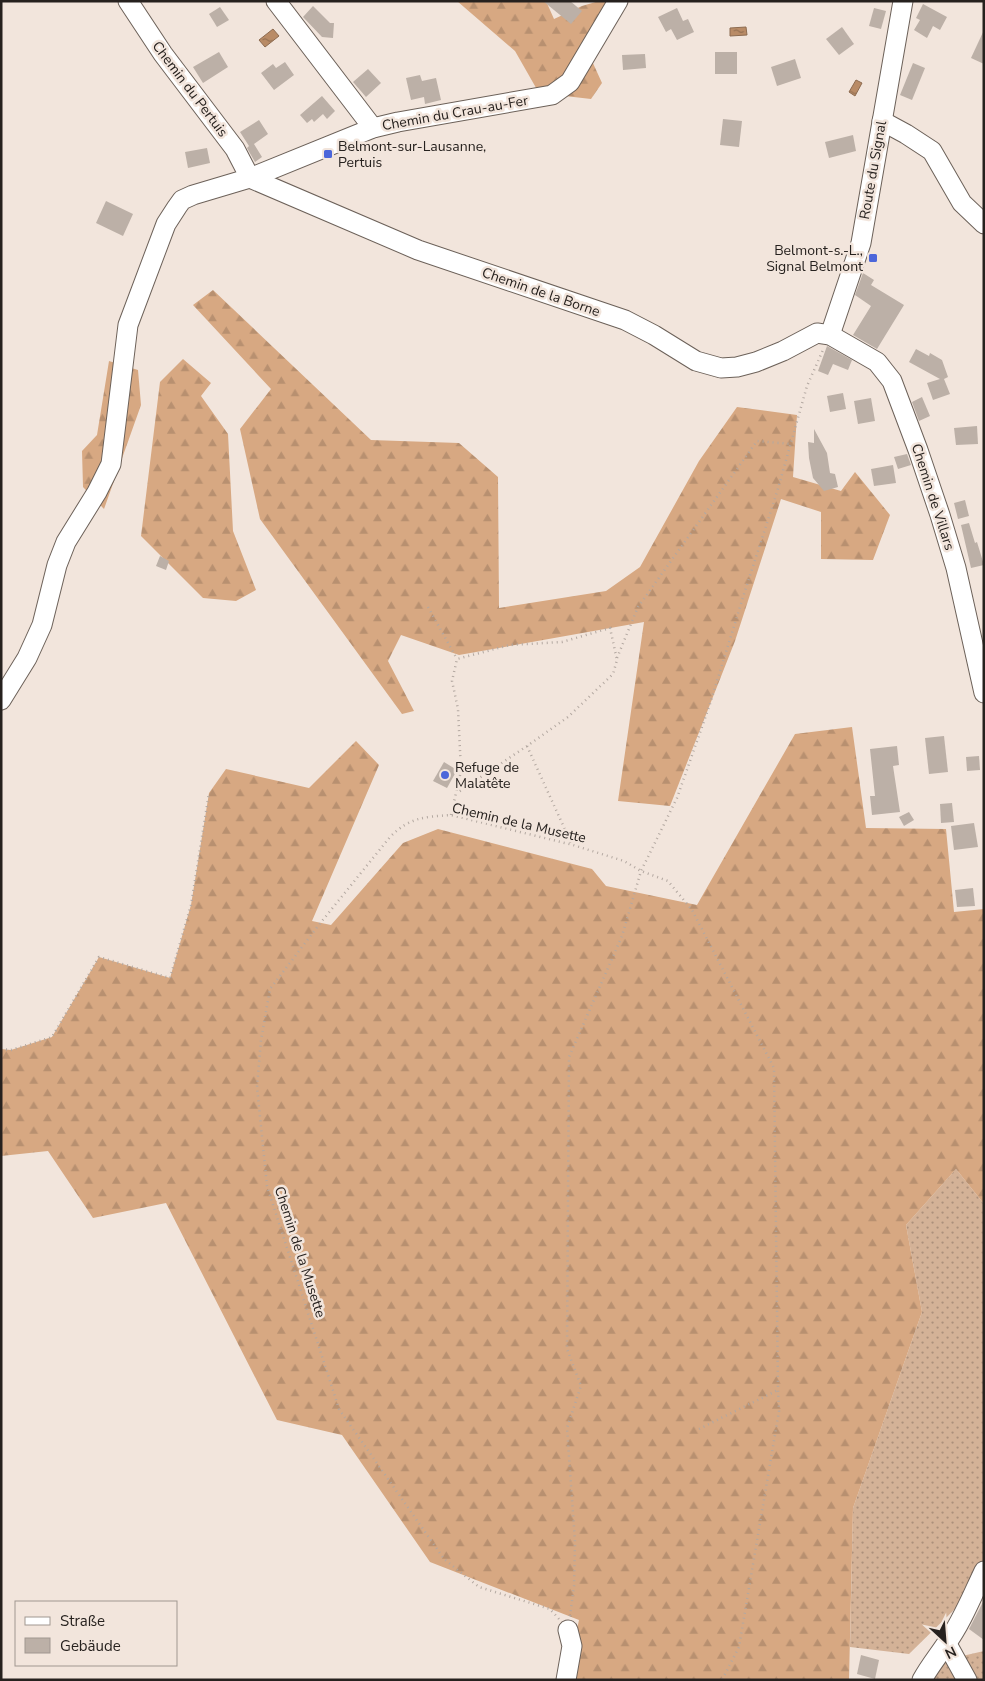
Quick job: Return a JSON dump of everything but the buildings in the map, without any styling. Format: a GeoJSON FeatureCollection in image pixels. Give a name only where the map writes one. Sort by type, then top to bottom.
{"type":"FeatureCollection","features":[{"type":"Feature","properties":{"kind":"street","name":"Chemin du Pertuis"},"geometry":{"type":"LineString","coordinates":[[128,1],[163,54],[235,149],[250,178]]}},
{"type":"Feature","properties":{"kind":"street"},"geometry":{"type":"LineString","coordinates":[[276,1],[373,128]]}},
{"type":"Feature","properties":{"kind":"street","name":"Chemin du Crau-au-Fer"},"geometry":{"type":"LineString","coordinates":[[1,700],[27,658],[42,625],[57,565],[66,542],[97,492],[111,464],[128,325],[166,224],[182,200],[193,194],[250,178],[373,128],[552,95],[570,82],[618,1]]}},
{"type":"Feature","properties":{"kind":"street","name":"Route du Signal"},"geometry":{"type":"LineString","coordinates":[[830,335],[860,243],[903,1]]}},
{"type":"Feature","properties":{"kind":"street"},"geometry":{"type":"LineString","coordinates":[[882,121],[932,151],[962,203],[984,224]]}},
{"type":"Feature","properties":{"kind":"street","name":"Chemin de la Borne"},"geometry":{"type":"LineString","coordinates":[[250,178],[418,250],[625,320],[708,366],[737,368],[784,351],[817,333],[830,335]]}},
{"type":"Feature","properties":{"kind":"street","name":"Chemin de Villars"},"geometry":{"type":"LineString","coordinates":[[830,335],[877,362],[892,381],[918,450],[956,568],[984,693]]}},
{"type":"Feature","properties":{"kind":"street"},"geometry":{"type":"LineString","coordinates":[[922,1680],[960,1621],[984,1571]]}},
{"type":"Feature","properties":{"kind":"street"},"geometry":{"type":"LineString","coordinates":[[566,1680],[572,1646],[568,1630]]}},
{"type":"Feature","properties":{"kind":"street"},"geometry":{"type":"LineString","coordinates":[[946,1644],[967,1680]]}},
{"type":"Feature","properties":{"kind":"path"},"geometry":{"type":"LineString","coordinates":[[568,1630],[574,1586],[575,1542],[567,1428],[582,1386],[567,1349],[569,1057],[622,936],[642,870],[677,798],[709,707],[792,444],[807,386],[830,335]]}},
{"type":"Feature","properties":{"kind":"path"},"geometry":{"type":"LineString","coordinates":[[457,793],[568,717],[613,674],[638,607],[758,441],[792,444]]}},
{"type":"Feature","properties":{"kind":"path"},"geometry":{"type":"LineString","coordinates":[[428,607],[457,658],[452,681],[458,709],[461,771],[451,815]]}},
{"type":"Feature","properties":{"kind":"path"},"geometry":{"type":"LineString","coordinates":[[457,658],[510,645],[562,642],[610,628],[617,660]]}},
{"type":"Feature","properties":{"kind":"path"},"geometry":{"type":"LineString","coordinates":[[527,746],[572,845]]}},
{"type":"Feature","properties":{"kind":"path"},"geometry":{"type":"LineString","coordinates":[[1,1049],[11,1050],[52,1037],[100,957],[170,978],[191,905],[209,793]]}},
{"type":"Feature","properties":{"kind":"path","name":"Chemin de la Musette"},"geometry":{"type":"LineString","coordinates":[[568,1630],[550,1609],[479,1587],[444,1559],[339,1409],[267,1186],[257,1087],[261,1040],[270,989],[390,837],[401,826],[414,820],[432,816],[451,815],[572,845],[624,861],[668,881],[692,910],[774,1068],[779,1411],[739,1647],[722,1680]]}},
{"type":"Feature","properties":{"kind":"path"},"geometry":{"type":"LineString","coordinates":[[699,1428],[778,1390]]}},
{"type":"Feature","properties":{"kind":"shaded area"},"geometry":{"type":"Polygon","coordinates":[[[956,1169],[984,1204],[984,1587],[979,1598],[956,1608],[909,1654],[850,1647],[853,1508],[922,1312],[906,1225],[956,1169]]]}},
{"type":"Feature","properties":{"kind":"shaded area"},"geometry":{"type":"Polygon","coordinates":[[[984,1651],[984,1680],[914,1680],[923,1665],[984,1651]]]}},
{"type":"Feature","properties":{"kind":"green space"},"geometry":{"type":"Polygon","coordinates":[[[457,1],[546,1],[554,19],[582,6],[599,1],[622,1],[592,61],[602,83],[591,99],[539,93],[515,51],[457,1]]]}},
{"type":"Feature","properties":{"kind":"green space"},"geometry":{"type":"Polygon","coordinates":[[[213,290],[371,440],[459,443],[498,477],[499,608],[606,591],[640,567],[699,461],[737,407],[797,415],[793,477],[841,491],[855,472],[890,515],[873,560],[821,559],[821,512],[781,499],[735,641],[670,806],[618,801],[644,622],[459,655],[401,635],[388,661],[414,711],[402,714],[260,519],[240,429],[271,389],[193,305],[213,290]]]}},
{"type":"Feature","properties":{"kind":"green space"},"geometry":{"type":"Polygon","coordinates":[[[183,359],[211,383],[201,396],[228,434],[233,531],[256,590],[236,601],[203,598],[141,536],[160,382],[183,359]]]}},
{"type":"Feature","properties":{"kind":"green space"},"geometry":{"type":"Polygon","coordinates":[[[109,361],[138,370],[141,405],[104,509],[83,487],[82,451],[97,435],[109,361]]]}},
{"type":"Feature","properties":{"kind":"green space"},"geometry":{"type":"Polygon","coordinates":[[[852,727],[866,828],[946,829],[954,912],[984,909],[984,1204],[956,1169],[906,1225],[922,1312],[853,1508],[849,1680],[566,1680],[579,1620],[430,1562],[342,1435],[277,1420],[166,1203],[93,1218],[48,1151],[1,1156],[1,1049],[11,1050],[52,1037],[99,957],[170,978],[191,905],[209,793],[226,769],[309,788],[356,741],[379,765],[312,921],[331,925],[403,843],[438,829],[592,869],[606,886],[697,905],[795,734],[852,727]]]}},
{"type":"Feature","properties":{"kind":"water"},"geometry":{"type":"Polygon","coordinates":[[[746,27],[747,35],[730,36],[730,28],[746,27]]]}},
{"type":"Feature","properties":{"kind":"water"},"geometry":{"type":"Polygon","coordinates":[[[273,29],[279,36],[265,47],[259,40],[273,29]]]}},
{"type":"Feature","properties":{"kind":"water"},"geometry":{"type":"Polygon","coordinates":[[[856,80],[862,83],[855,96],[849,92],[856,80]]]}},
{"type":"Feature","properties":{"kind":"place","name":"Belmont-sur-Lausanne, Pertuis"},"geometry":{"type":"Point","coordinates":[328,154]}},
{"type":"Feature","properties":{"kind":"place","name":"Belmont-s.-L., Signal Belmont"},"geometry":{"type":"Point","coordinates":[873,258]}},
{"type":"Feature","properties":{"kind":"place","name":"Refuge de Malatête"},"geometry":{"type":"Point","coordinates":[445,775]}}]}
